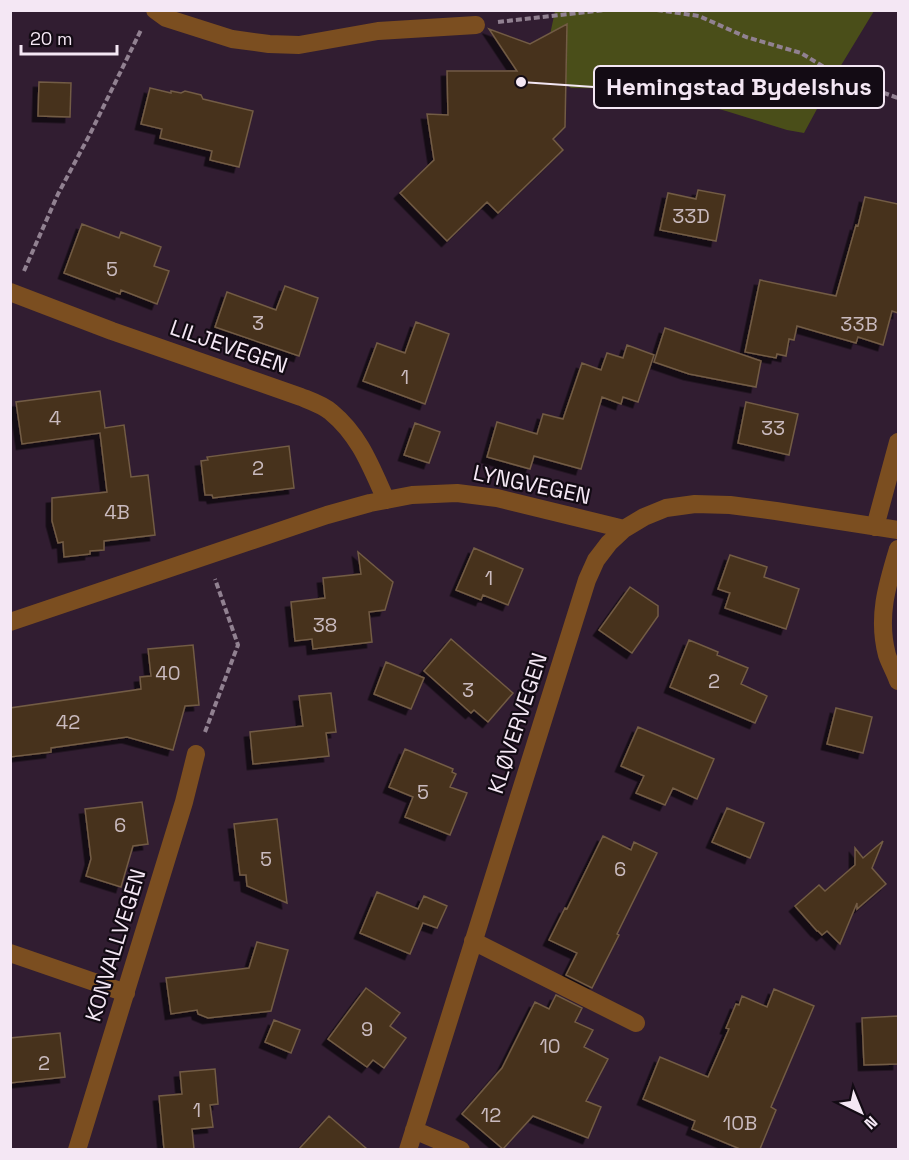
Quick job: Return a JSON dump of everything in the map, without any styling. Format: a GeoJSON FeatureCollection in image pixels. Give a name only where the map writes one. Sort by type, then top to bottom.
{"type":"FeatureCollection","features":[{"type":"Feature","properties":{"kind":"street"},"geometry":{"type":"LineString","coordinates":[[150,16],[166,18],[232,39],[269,45],[299,45],[378,31],[476,25]]}},
{"type":"Feature","properties":{"kind":"street","name":"LILJEVEGEN"},"geometry":{"type":"LineString","coordinates":[[12,296],[301,397],[329,411],[349,430],[365,452],[386,500]]}},
{"type":"Feature","properties":{"kind":"street"},"geometry":{"type":"LineString","coordinates":[[875,527],[898,442]]}},
{"type":"Feature","properties":{"kind":"street","name":"LYNGVEGEN"},"geometry":{"type":"LineString","coordinates":[[10,622],[327,515],[370,503],[412,495],[457,493],[497,498],[624,529]]}},
{"type":"Feature","properties":{"kind":"street"},"geometry":{"type":"LineString","coordinates":[[624,529],[644,516],[666,508],[695,504],[730,505],[898,530]]}},
{"type":"Feature","properties":{"kind":"street","name":"KLØVERVEGEN"},"geometry":{"type":"LineString","coordinates":[[408,1149],[587,580],[596,560],[624,529]]}},
{"type":"Feature","properties":{"kind":"street"},"geometry":{"type":"LineString","coordinates":[[898,549],[883,606],[882,632],[888,657],[898,681]]}},
{"type":"Feature","properties":{"kind":"street","name":"KONVALLVEGEN"},"geometry":{"type":"LineString","coordinates":[[77,1149],[181,813],[196,754]]}},
{"type":"Feature","properties":{"kind":"street"},"geometry":{"type":"LineString","coordinates":[[473,941],[636,1023]]}},
{"type":"Feature","properties":{"kind":"street"},"geometry":{"type":"LineString","coordinates":[[10,953],[126,993]]}},
{"type":"Feature","properties":{"kind":"street"},"geometry":{"type":"LineString","coordinates":[[414,1130],[461,1149]]}},
{"type":"Feature","properties":{"kind":"path"},"geometry":{"type":"LineString","coordinates":[[495,22],[605,10]]}},
{"type":"Feature","properties":{"kind":"path"},"geometry":{"type":"LineString","coordinates":[[657,10],[699,16],[746,37],[801,53],[842,78],[898,98]]}},
{"type":"Feature","properties":{"kind":"path"},"geometry":{"type":"LineString","coordinates":[[12,296],[58,194],[150,16]]}},
{"type":"Feature","properties":{"kind":"path"},"geometry":{"type":"LineString","coordinates":[[196,754],[238,645],[206,556]]}},
{"type":"Feature","properties":{"kind":"green space"},"geometry":{"type":"Polygon","coordinates":[[[555,11],[874,11],[804,133],[648,89],[571,88],[543,68],[555,11]]]}},
{"type":"Feature","properties":{"kind":"building"},"geometry":{"type":"Polygon","coordinates":[[[567,24],[565,127],[553,139],[563,150],[498,213],[487,202],[447,241],[400,193],[434,160],[427,114],[448,115],[447,71],[517,71],[489,29],[530,44],[567,24]]]}},
{"type":"Feature","properties":{"kind":"building"},"geometry":{"type":"Polygon","coordinates":[[[39,82],[71,83],[70,117],[38,116],[39,82]]]}},
{"type":"Feature","properties":{"kind":"building"},"geometry":{"type":"Polygon","coordinates":[[[150,88],[171,93],[171,91],[181,93],[185,91],[201,95],[203,99],[253,111],[239,167],[210,160],[212,151],[160,138],[162,129],[141,124],[150,88]]]}},
{"type":"Feature","properties":{"kind":"building"},"geometry":{"type":"Polygon","coordinates":[[[698,190],[725,195],[716,241],[660,230],[668,193],[696,199],[698,190]]]}},
{"type":"Feature","properties":{"kind":"building"},"geometry":{"type":"Polygon","coordinates":[[[865,197],[898,204],[898,313],[892,311],[883,345],[858,337],[856,343],[797,326],[794,340],[789,339],[786,356],[777,354],[776,358],[745,352],[760,280],[836,296],[865,197]]]}},
{"type":"Feature","properties":{"kind":"building"},"geometry":{"type":"Polygon","coordinates":[[[82,224],[119,238],[121,232],[161,247],[154,266],[169,271],[157,304],[121,290],[120,294],[64,273],[82,224]]]}},
{"type":"Feature","properties":{"kind":"building"},"geometry":{"type":"Polygon","coordinates":[[[285,286],[318,298],[299,356],[215,327],[227,292],[276,310],[285,286]]]}},
{"type":"Feature","properties":{"kind":"building"},"geometry":{"type":"Polygon","coordinates":[[[416,322],[449,334],[425,404],[363,381],[377,343],[405,353],[416,322]]]}},
{"type":"Feature","properties":{"kind":"building"},"geometry":{"type":"Polygon","coordinates":[[[665,328],[761,361],[756,387],[689,374],[654,362],[665,328]]]}},
{"type":"Feature","properties":{"kind":"building"},"geometry":{"type":"Polygon","coordinates":[[[627,345],[654,355],[638,402],[623,397],[621,404],[602,397],[581,469],[534,456],[530,469],[487,457],[497,422],[537,434],[543,414],[563,419],[582,363],[601,370],[607,353],[623,358],[627,345]]]}},
{"type":"Feature","properties":{"kind":"building"},"geometry":{"type":"Polygon","coordinates":[[[100,391],[105,428],[124,425],[131,477],[148,475],[155,535],[104,541],[104,550],[64,557],[63,542],[58,543],[52,521],[52,498],[107,492],[100,433],[22,444],[16,402],[100,391]]]}},
{"type":"Feature","properties":{"kind":"building"},"geometry":{"type":"Polygon","coordinates":[[[746,402],[798,414],[789,455],[738,443],[746,402]]]}},
{"type":"Feature","properties":{"kind":"building"},"geometry":{"type":"Polygon","coordinates":[[[415,423],[440,432],[429,463],[404,455],[415,423]]]}},
{"type":"Feature","properties":{"kind":"building"},"geometry":{"type":"Polygon","coordinates":[[[289,446],[294,488],[213,498],[212,495],[205,495],[201,461],[208,460],[207,457],[289,446]]]}},
{"type":"Feature","properties":{"kind":"building"},"geometry":{"type":"Polygon","coordinates":[[[474,548],[523,569],[508,605],[483,595],[481,600],[456,590],[474,548]]]}},
{"type":"Feature","properties":{"kind":"building"},"geometry":{"type":"Polygon","coordinates":[[[358,552],[393,582],[385,610],[369,612],[372,642],[313,649],[312,639],[295,641],[291,602],[325,598],[323,578],[361,574],[358,552]]]}},
{"type":"Feature","properties":{"kind":"building"},"geometry":{"type":"Polygon","coordinates":[[[730,555],[767,567],[764,577],[799,589],[786,629],[725,608],[730,593],[718,589],[730,555]]]}},
{"type":"Feature","properties":{"kind":"building"},"geometry":{"type":"Polygon","coordinates":[[[630,587],[658,606],[658,616],[632,653],[599,630],[630,587]]]}},
{"type":"Feature","properties":{"kind":"building"},"geometry":{"type":"Polygon","coordinates":[[[451,639],[513,693],[488,722],[474,710],[471,713],[424,671],[451,639]]]}},
{"type":"Feature","properties":{"kind":"building"},"geometry":{"type":"Polygon","coordinates":[[[689,640],[748,668],[741,684],[767,696],[755,723],[670,687],[689,640]]]}},
{"type":"Feature","properties":{"kind":"building"},"geometry":{"type":"Polygon","coordinates":[[[193,645],[199,705],[185,706],[173,750],[127,737],[51,748],[51,752],[10,757],[10,708],[141,689],[140,677],[151,676],[148,649],[193,645]]]}},
{"type":"Feature","properties":{"kind":"building"},"geometry":{"type":"Polygon","coordinates":[[[386,662],[424,678],[411,709],[374,694],[386,662]]]}},
{"type":"Feature","properties":{"kind":"building"},"geometry":{"type":"Polygon","coordinates":[[[331,693],[336,732],[326,733],[329,756],[253,764],[250,732],[303,726],[299,696],[331,693]]]}},
{"type":"Feature","properties":{"kind":"building"},"geometry":{"type":"Polygon","coordinates":[[[836,708],[872,717],[863,753],[827,744],[836,708]]]}},
{"type":"Feature","properties":{"kind":"building"},"geometry":{"type":"Polygon","coordinates":[[[638,727],[714,759],[697,799],[673,788],[665,805],[636,793],[644,776],[621,766],[638,727]]]}},
{"type":"Feature","properties":{"kind":"building"},"geometry":{"type":"Polygon","coordinates":[[[405,749],[453,769],[452,772],[456,774],[450,787],[467,793],[450,835],[405,817],[413,797],[389,787],[405,749]]]}},
{"type":"Feature","properties":{"kind":"building"},"geometry":{"type":"Polygon","coordinates":[[[142,802],[148,844],[133,846],[121,887],[86,876],[91,859],[85,809],[142,802]]]}},
{"type":"Feature","properties":{"kind":"building"},"geometry":{"type":"Polygon","coordinates":[[[727,808],[764,823],[750,858],[712,842],[727,808]]]}},
{"type":"Feature","properties":{"kind":"building"},"geometry":{"type":"Polygon","coordinates":[[[277,819],[287,903],[247,886],[246,875],[240,875],[234,824],[277,819]]]}},
{"type":"Feature","properties":{"kind":"building"},"geometry":{"type":"Polygon","coordinates":[[[603,836],[631,850],[634,842],[657,853],[592,988],[566,975],[577,953],[549,940],[603,836]]]}},
{"type":"Feature","properties":{"kind":"building"},"geometry":{"type":"Polygon","coordinates":[[[883,841],[872,868],[886,884],[857,909],[857,903],[840,944],[827,931],[822,935],[795,906],[819,885],[825,891],[855,865],[855,848],[863,858],[883,841]]]}},
{"type":"Feature","properties":{"kind":"building"},"geometry":{"type":"Polygon","coordinates":[[[377,892],[418,909],[424,896],[447,906],[437,928],[423,923],[410,954],[360,933],[377,892]]]}},
{"type":"Feature","properties":{"kind":"building"},"geometry":{"type":"Polygon","coordinates":[[[257,942],[288,950],[271,1011],[208,1018],[198,1014],[197,1010],[171,1014],[166,978],[249,968],[257,942]]]}},
{"type":"Feature","properties":{"kind":"building"},"geometry":{"type":"Polygon","coordinates":[[[366,988],[400,1013],[390,1026],[406,1038],[384,1068],[373,1060],[367,1067],[328,1039],[366,988]]]}},
{"type":"Feature","properties":{"kind":"building"},"geometry":{"type":"Polygon","coordinates":[[[774,989],[814,1006],[771,1107],[776,1110],[760,1149],[740,1149],[692,1129],[695,1121],[643,1099],[660,1057],[708,1077],[729,1029],[726,1028],[736,1004],[739,1005],[742,996],[767,1007],[774,989]]]}},
{"type":"Feature","properties":{"kind":"building"},"geometry":{"type":"Polygon","coordinates":[[[556,995],[582,1008],[575,1022],[593,1030],[584,1047],[608,1059],[586,1101],[601,1107],[588,1138],[533,1116],[503,1149],[462,1114],[502,1068],[535,1002],[549,1009],[556,995]]]}},
{"type":"Feature","properties":{"kind":"building"},"geometry":{"type":"Polygon","coordinates":[[[898,1016],[898,1064],[864,1065],[862,1018],[898,1016]]]}},
{"type":"Feature","properties":{"kind":"building"},"geometry":{"type":"Polygon","coordinates":[[[274,1020],[300,1030],[291,1053],[265,1042],[274,1020]]]}},
{"type":"Feature","properties":{"kind":"building"},"geometry":{"type":"Polygon","coordinates":[[[60,1033],[65,1077],[10,1083],[10,1038],[60,1033]]]}},
{"type":"Feature","properties":{"kind":"building"},"geometry":{"type":"Polygon","coordinates":[[[215,1069],[218,1104],[210,1105],[213,1127],[192,1129],[194,1149],[164,1149],[159,1096],[182,1094],[180,1072],[215,1069]]]}},
{"type":"Feature","properties":{"kind":"building"},"geometry":{"type":"Polygon","coordinates":[[[329,1116],[367,1149],[299,1149],[329,1116]]]}},
{"type":"Feature","properties":{"kind":"place","name":"Hemingstad Bydelshus"},"geometry":{"type":"Point","coordinates":[521,82]}}]}
